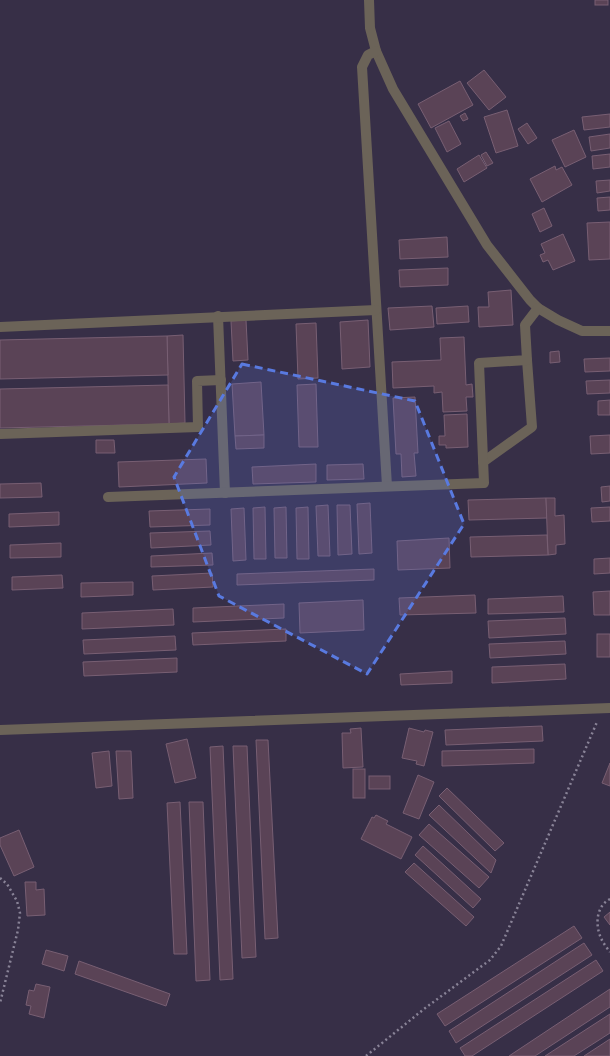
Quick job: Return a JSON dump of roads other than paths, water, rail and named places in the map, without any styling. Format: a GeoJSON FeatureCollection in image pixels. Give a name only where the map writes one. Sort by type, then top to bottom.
{"type":"FeatureCollection","features":[{"type":"Feature","properties":{"kind":"street"},"geometry":{"type":"LineString","coordinates":[[369,0],[370,28],[376,51],[393,89],[488,245],[530,300],[538,308],[558,320],[582,331],[610,331]]}},
{"type":"Feature","properties":{"kind":"street"},"geometry":{"type":"LineString","coordinates":[[376,51],[368,54],[362,67],[387,486]]}},
{"type":"Feature","properties":{"kind":"street"},"geometry":{"type":"LineString","coordinates":[[484,462],[532,427],[525,325],[538,308]]}},
{"type":"Feature","properties":{"kind":"street"},"geometry":{"type":"LineString","coordinates":[[0,327],[376,310]]}},
{"type":"Feature","properties":{"kind":"street"},"geometry":{"type":"LineString","coordinates":[[218,316],[225,493]]}},
{"type":"Feature","properties":{"kind":"street"},"geometry":{"type":"LineString","coordinates":[[108,497],[484,483],[479,363],[527,360]]}},
{"type":"Feature","properties":{"kind":"street"},"geometry":{"type":"LineString","coordinates":[[0,434],[198,427],[197,381],[221,380]]}},
{"type":"Feature","properties":{"kind":"street"},"geometry":{"type":"LineString","coordinates":[[0,730],[606,708]]}}]}
